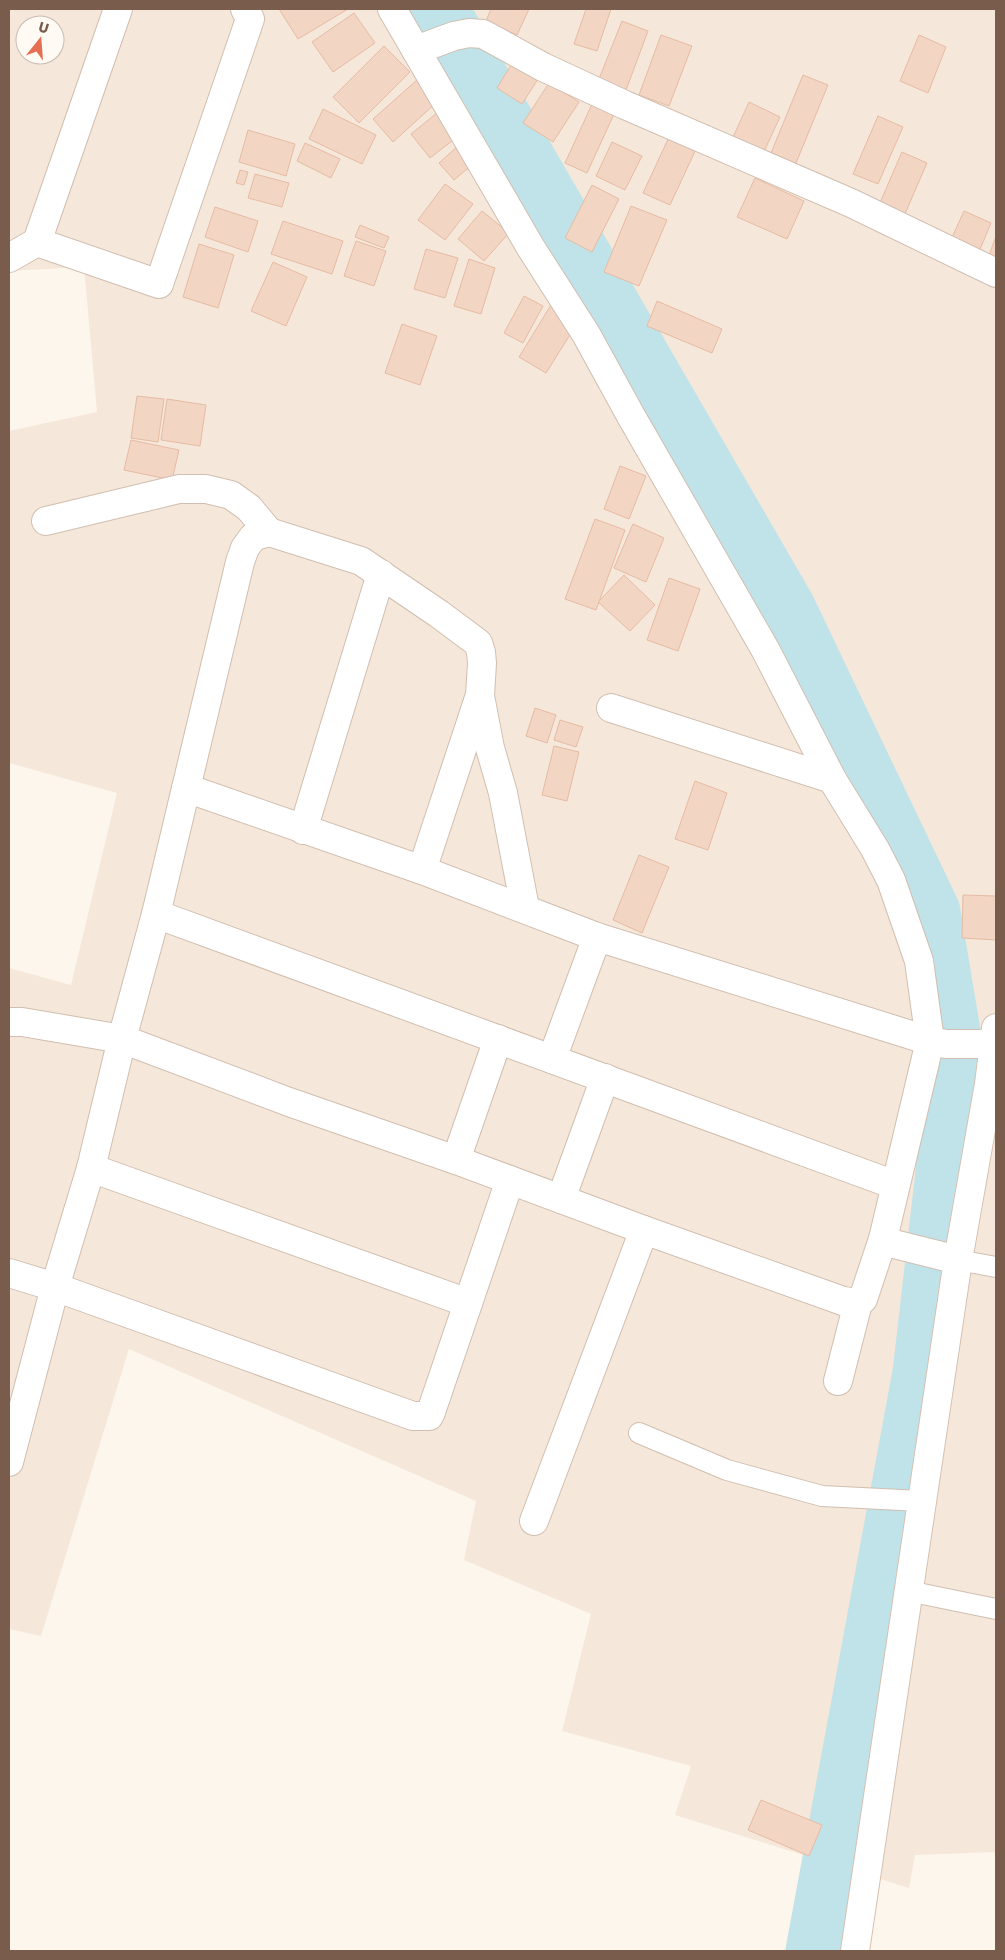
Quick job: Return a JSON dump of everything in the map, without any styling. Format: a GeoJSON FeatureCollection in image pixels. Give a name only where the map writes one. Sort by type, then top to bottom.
{"type":"FeatureCollection","features":[{"type":"Feature","properties":{"kind":"street"},"geometry":{"type":"LineString","coordinates":[[9,258],[37,242],[118,9]]}},
{"type":"Feature","properties":{"kind":"street"},"geometry":{"type":"LineString","coordinates":[[37,242],[159,284],[250,19],[245,9]]}},
{"type":"Feature","properties":{"kind":"street"},"geometry":{"type":"LineString","coordinates":[[392,9],[435,42],[531,248],[586,334],[765,649],[832,779],[875,848],[891,880],[919,961],[938,1043],[895,1185],[888,1241],[863,1298],[858,1303],[838,1381]]}},
{"type":"Feature","properties":{"kind":"street"},"geometry":{"type":"LineString","coordinates":[[435,42],[469,33],[483,34],[551,71],[851,203],[996,273]]}},
{"type":"Feature","properties":{"kind":"street"},"geometry":{"type":"LineString","coordinates":[[46,521],[179,489],[206,489],[231,495],[249,508],[269,532],[361,561],[478,643],[482,663],[480,696],[490,748],[503,793],[525,908]]}},
{"type":"Feature","properties":{"kind":"street"},"geometry":{"type":"LineString","coordinates":[[9,1462],[55,1287],[91,1168],[122,1039],[156,914],[240,562],[245,548],[253,537],[269,532]]}},
{"type":"Feature","properties":{"kind":"street"},"geometry":{"type":"LineString","coordinates":[[303,830],[382,574]]}},
{"type":"Feature","properties":{"kind":"street"},"geometry":{"type":"LineString","coordinates":[[422,870],[480,696]]}},
{"type":"Feature","properties":{"kind":"street"},"geometry":{"type":"LineString","coordinates":[[611,708],[832,779]]}},
{"type":"Feature","properties":{"kind":"street"},"geometry":{"type":"LineString","coordinates":[[186,788],[422,870],[597,937],[938,1043],[991,1040],[989,1084],[950,1258],[921,1501],[855,1951]]}},
{"type":"Feature","properties":{"kind":"street"},"geometry":{"type":"LineString","coordinates":[[156,914],[895,1185]]}},
{"type":"Feature","properties":{"kind":"street"},"geometry":{"type":"LineString","coordinates":[[552,1059],[597,937]]}},
{"type":"Feature","properties":{"kind":"street"},"geometry":{"type":"LineString","coordinates":[[9,1022],[22,1022],[122,1039],[289,1102],[456,1160],[644,1230],[843,1301],[858,1303]]}},
{"type":"Feature","properties":{"kind":"street"},"geometry":{"type":"LineString","coordinates":[[456,1160],[498,1039]]}},
{"type":"Feature","properties":{"kind":"street"},"geometry":{"type":"LineString","coordinates":[[561,1199],[605,1078]]}},
{"type":"Feature","properties":{"kind":"street"},"geometry":{"type":"LineString","coordinates":[[91,1168],[468,1303]]}},
{"type":"Feature","properties":{"kind":"street"},"geometry":{"type":"LineString","coordinates":[[9,1273],[55,1287],[419,1417],[429,1416],[510,1180]]}},
{"type":"Feature","properties":{"kind":"street"},"geometry":{"type":"LineString","coordinates":[[534,1521],[644,1230]]}},
{"type":"Feature","properties":{"kind":"street"},"geometry":{"type":"LineString","coordinates":[[888,1241],[950,1258]]}},
{"type":"Feature","properties":{"kind":"lane"},"geometry":{"type":"LineString","coordinates":[[950,1258],[996,1268]]}},
{"type":"Feature","properties":{"kind":"lane"},"geometry":{"type":"LineString","coordinates":[[639,1433],[727,1470],[822,1496],[921,1501]]}},
{"type":"Feature","properties":{"kind":"lane"},"geometry":{"type":"LineString","coordinates":[[908,1591],[996,1609]]}},
{"type":"Feature","properties":{"kind":"shaded area"},"geometry":{"type":"Polygon","coordinates":[[[9,9],[996,9],[996,1852],[915,1855],[909,1888],[675,1815],[691,1766],[562,1731],[591,1614],[464,1560],[476,1501],[129,1349],[41,1636],[9,1629],[9,968],[71,985],[117,793],[9,763],[9,431],[97,412],[84,267],[9,271],[9,9]]]}},
{"type":"Feature","properties":{"kind":"building"},"geometry":{"type":"Polygon","coordinates":[[[279,9],[348,9],[298,39],[279,9]]]}},
{"type":"Feature","properties":{"kind":"building"},"geometry":{"type":"Polygon","coordinates":[[[491,9],[529,9],[517,35],[486,21],[491,9]]]}},
{"type":"Feature","properties":{"kind":"building"},"geometry":{"type":"Polygon","coordinates":[[[586,9],[611,9],[597,51],[574,44],[586,9]]]}},
{"type":"Feature","properties":{"kind":"building"},"geometry":{"type":"Polygon","coordinates":[[[354,13],[375,43],[333,72],[312,42],[354,13]]]}},
{"type":"Feature","properties":{"kind":"building"},"geometry":{"type":"Polygon","coordinates":[[[622,21],[648,31],[626,90],[599,79],[622,21]]]}},
{"type":"Feature","properties":{"kind":"building"},"geometry":{"type":"Polygon","coordinates":[[[661,35],[692,46],[669,106],[639,95],[661,35]]]}},
{"type":"Feature","properties":{"kind":"building"},"geometry":{"type":"Polygon","coordinates":[[[919,35],[946,47],[928,93],[900,81],[919,35]]]}},
{"type":"Feature","properties":{"kind":"building"},"geometry":{"type":"Polygon","coordinates":[[[384,46],[410,72],[359,123],[333,97],[384,46]]]}},
{"type":"Feature","properties":{"kind":"building"},"geometry":{"type":"Polygon","coordinates":[[[516,57],[542,73],[522,104],[497,88],[516,57]]]}},
{"type":"Feature","properties":{"kind":"building"},"geometry":{"type":"Polygon","coordinates":[[[803,75],[828,85],[794,168],[769,158],[803,75]]]}},
{"type":"Feature","properties":{"kind":"building"},"geometry":{"type":"Polygon","coordinates":[[[417,80],[437,102],[393,142],[373,119],[417,80]]]}},
{"type":"Feature","properties":{"kind":"building"},"geometry":{"type":"Polygon","coordinates":[[[549,83],[579,102],[553,142],[523,123],[549,83]]]}},
{"type":"Feature","properties":{"kind":"building"},"geometry":{"type":"Polygon","coordinates":[[[593,102],[615,112],[587,173],[565,163],[593,102]]]}},
{"type":"Feature","properties":{"kind":"building"},"geometry":{"type":"Polygon","coordinates":[[[749,102],[780,117],[760,160],[729,146],[749,102]]]}},
{"type":"Feature","properties":{"kind":"building"},"geometry":{"type":"Polygon","coordinates":[[[323,109],[376,135],[362,164],[309,139],[323,109]]]}},
{"type":"Feature","properties":{"kind":"building"},"geometry":{"type":"Polygon","coordinates":[[[437,113],[457,137],[430,158],[411,134],[437,113]]]}},
{"type":"Feature","properties":{"kind":"building"},"geometry":{"type":"Polygon","coordinates":[[[878,116],[903,127],[878,184],[853,174],[878,116]]]}},
{"type":"Feature","properties":{"kind":"building"},"geometry":{"type":"Polygon","coordinates":[[[248,130],[295,144],[286,176],[239,162],[248,130]]]}},
{"type":"Feature","properties":{"kind":"building"},"geometry":{"type":"Polygon","coordinates":[[[670,135],[697,147],[670,205],[643,193],[670,135]]]}},
{"type":"Feature","properties":{"kind":"building"},"geometry":{"type":"Polygon","coordinates":[[[612,142],[642,156],[625,190],[596,176],[612,142]]]}},
{"type":"Feature","properties":{"kind":"building"},"geometry":{"type":"Polygon","coordinates":[[[305,143],[340,159],[331,178],[297,161],[305,143]]]}},
{"type":"Feature","properties":{"kind":"building"},"geometry":{"type":"Polygon","coordinates":[[[458,146],[473,164],[454,180],[439,163],[458,146]]]}},
{"type":"Feature","properties":{"kind":"building"},"geometry":{"type":"Polygon","coordinates":[[[902,152],[927,163],[904,216],[879,205],[902,152]]]}},
{"type":"Feature","properties":{"kind":"building"},"geometry":{"type":"Polygon","coordinates":[[[240,170],[248,172],[244,185],[236,183],[240,170]]]}},
{"type":"Feature","properties":{"kind":"building"},"geometry":{"type":"Polygon","coordinates":[[[255,174],[289,183],[282,207],[248,198],[255,174]]]}},
{"type":"Feature","properties":{"kind":"building"},"geometry":{"type":"Polygon","coordinates":[[[755,178],[804,201],[787,239],[737,217],[755,178]]]}},
{"type":"Feature","properties":{"kind":"building"},"geometry":{"type":"Polygon","coordinates":[[[445,184],[473,204],[445,240],[418,220],[445,184]]]}},
{"type":"Feature","properties":{"kind":"building"},"geometry":{"type":"Polygon","coordinates":[[[592,185],[619,199],[592,252],[565,238],[592,185]]]}},
{"type":"Feature","properties":{"kind":"building"},"geometry":{"type":"Polygon","coordinates":[[[631,206],[667,220],[639,286],[604,272],[631,206]]]}},
{"type":"Feature","properties":{"kind":"building"},"geometry":{"type":"Polygon","coordinates":[[[215,207],[258,221],[248,252],[205,237],[215,207]]]}},
{"type":"Feature","properties":{"kind":"building"},"geometry":{"type":"Polygon","coordinates":[[[482,211],[509,233],[484,261],[458,239],[482,211]]]}},
{"type":"Feature","properties":{"kind":"building"},"geometry":{"type":"Polygon","coordinates":[[[964,211],[991,223],[978,254],[950,242],[964,211]]]}},
{"type":"Feature","properties":{"kind":"building"},"geometry":{"type":"Polygon","coordinates":[[[283,221],[343,241],[332,274],[271,254],[283,221]]]}},
{"type":"Feature","properties":{"kind":"building"},"geometry":{"type":"Polygon","coordinates":[[[360,225],[389,237],[384,248],[355,237],[360,225]]]}},
{"type":"Feature","properties":{"kind":"building"},"geometry":{"type":"Polygon","coordinates":[[[996,236],[996,262],[988,258],[996,236]]]}},
{"type":"Feature","properties":{"kind":"building"},"geometry":{"type":"Polygon","coordinates":[[[356,241],[386,251],[374,286],[344,276],[356,241]]]}},
{"type":"Feature","properties":{"kind":"building"},"geometry":{"type":"Polygon","coordinates":[[[199,244],[234,255],[218,308],[183,297],[199,244]]]}},
{"type":"Feature","properties":{"kind":"building"},"geometry":{"type":"Polygon","coordinates":[[[426,249],[458,258],[445,298],[414,289],[426,249]]]}},
{"type":"Feature","properties":{"kind":"building"},"geometry":{"type":"Polygon","coordinates":[[[469,259],[495,268],[481,314],[454,306],[469,259]]]}},
{"type":"Feature","properties":{"kind":"building"},"geometry":{"type":"Polygon","coordinates":[[[273,262],[307,277],[286,326],[251,311],[273,262]]]}},
{"type":"Feature","properties":{"kind":"building"},"geometry":{"type":"Polygon","coordinates":[[[524,296],[543,306],[523,343],[504,333],[524,296]]]}},
{"type":"Feature","properties":{"kind":"building"},"geometry":{"type":"Polygon","coordinates":[[[657,301],[722,329],[712,353],[647,326],[657,301]]]}},
{"type":"Feature","properties":{"kind":"building"},"geometry":{"type":"Polygon","coordinates":[[[551,305],[578,322],[546,373],[519,357],[551,305]]]}},
{"type":"Feature","properties":{"kind":"building"},"geometry":{"type":"Polygon","coordinates":[[[402,324],[437,336],[420,385],[385,373],[402,324]]]}},
{"type":"Feature","properties":{"kind":"building"},"geometry":{"type":"Polygon","coordinates":[[[137,396],[164,399],[158,442],[131,438],[137,396]]]}},
{"type":"Feature","properties":{"kind":"building"},"geometry":{"type":"Polygon","coordinates":[[[167,399],[206,405],[200,446],[161,440],[167,399]]]}},
{"type":"Feature","properties":{"kind":"building"},"geometry":{"type":"Polygon","coordinates":[[[131,440],[179,450],[172,480],[124,470],[131,440]]]}},
{"type":"Feature","properties":{"kind":"building"},"geometry":{"type":"Polygon","coordinates":[[[620,466],[646,476],[629,519],[604,509],[620,466]]]}},
{"type":"Feature","properties":{"kind":"building"},"geometry":{"type":"Polygon","coordinates":[[[595,519],[625,530],[596,610],[565,599],[595,519]]]}},
{"type":"Feature","properties":{"kind":"building"},"geometry":{"type":"Polygon","coordinates":[[[633,524],[664,538],[646,582],[614,568],[633,524]]]}},
{"type":"Feature","properties":{"kind":"building"},"geometry":{"type":"Polygon","coordinates":[[[624,575],[655,605],[630,631],[598,602],[624,575]]]}},
{"type":"Feature","properties":{"kind":"building"},"geometry":{"type":"Polygon","coordinates":[[[669,578],[700,589],[678,651],[647,640],[669,578]]]}},
{"type":"Feature","properties":{"kind":"building"},"geometry":{"type":"Polygon","coordinates":[[[535,708],[556,715],[547,743],[526,736],[535,708]]]}},
{"type":"Feature","properties":{"kind":"building"},"geometry":{"type":"Polygon","coordinates":[[[560,720],[583,727],[576,747],[554,740],[560,720]]]}},
{"type":"Feature","properties":{"kind":"building"},"geometry":{"type":"Polygon","coordinates":[[[554,746],[579,752],[567,801],[542,795],[554,746]]]}},
{"type":"Feature","properties":{"kind":"building"},"geometry":{"type":"Polygon","coordinates":[[[695,781],[727,793],[708,850],[675,839],[695,781]]]}},
{"type":"Feature","properties":{"kind":"building"},"geometry":{"type":"Polygon","coordinates":[[[639,855],[669,867],[642,933],[613,920],[639,855]]]}},
{"type":"Feature","properties":{"kind":"building"},"geometry":{"type":"Polygon","coordinates":[[[963,895],[996,896],[996,940],[962,938],[963,895]]]}},
{"type":"Feature","properties":{"kind":"building"},"geometry":{"type":"Polygon","coordinates":[[[761,1800],[822,1825],[809,1856],[748,1830],[761,1800]]]}},
{"type":"Feature","properties":{"kind":"waterway"},"geometry":{"type":"LineString","coordinates":[[439,9],[786,608],[931,912],[957,1068],[922,1373],[815,1951]]}}]}
